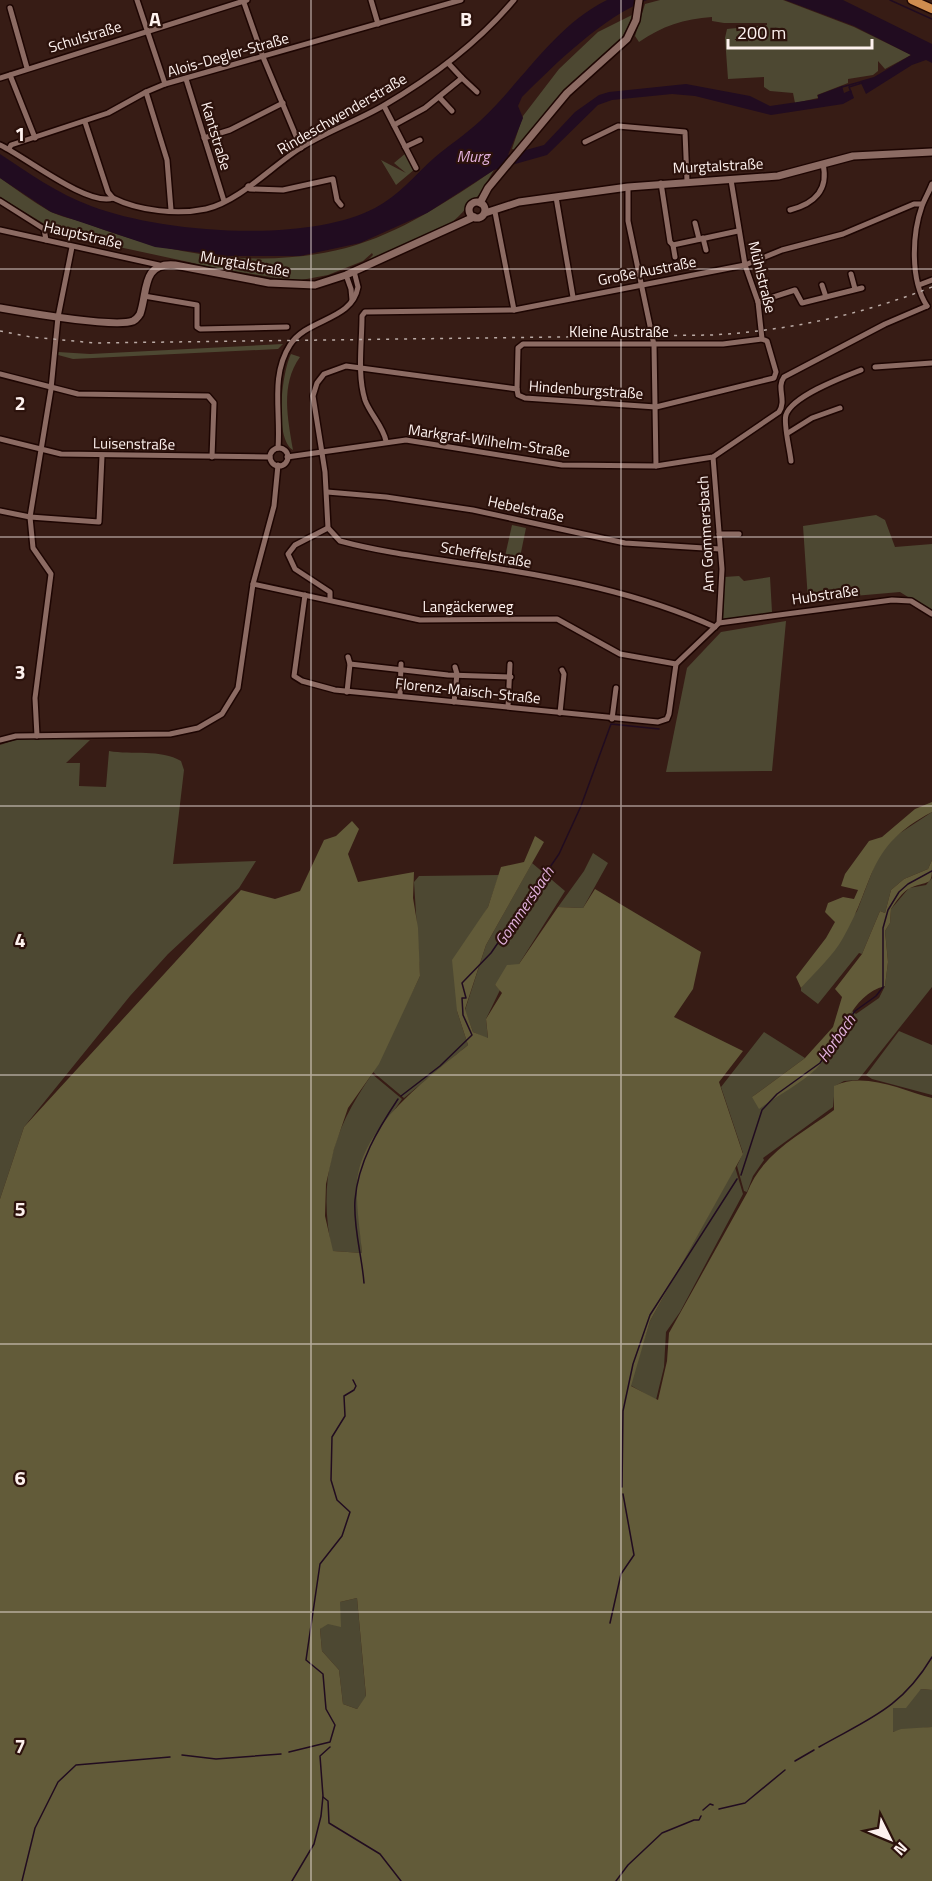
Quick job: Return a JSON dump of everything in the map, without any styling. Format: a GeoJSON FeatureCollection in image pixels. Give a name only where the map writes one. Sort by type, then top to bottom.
{"type":"FeatureCollection","features":[{"type":"Feature","properties":{"kind":"main road"},"geometry":{"type":"LineString","coordinates":[[912,0],[932,9]]}},
{"type":"Feature","properties":{"kind":"street"},"geometry":{"type":"LineString","coordinates":[[137,0],[165,84]]}},
{"type":"Feature","properties":{"kind":"street"},"geometry":{"type":"LineString","coordinates":[[245,0],[263,57],[301,148]]}},
{"type":"Feature","properties":{"kind":"street","name":"Schulstraße"},"geometry":{"type":"LineString","coordinates":[[0,78],[245,0]]}},
{"type":"Feature","properties":{"kind":"street"},"geometry":{"type":"LineString","coordinates":[[371,0],[378,24]]}},
{"type":"Feature","properties":{"kind":"street","name":"Alois-Degler-Straße"},"geometry":{"type":"LineString","coordinates":[[9,149],[85,122],[125,105],[165,84],[461,0]]}},
{"type":"Feature","properties":{"kind":"street","name":"Rindeschwenderstraße"},"geometry":{"type":"LineString","coordinates":[[0,145],[75,188],[98,198],[106,200],[113,198],[135,207],[171,210],[207,208],[224,201],[248,186],[301,148],[384,105],[448,63],[514,0]]}},
{"type":"Feature","properties":{"kind":"street"},"geometry":{"type":"LineString","coordinates":[[483,208],[486,191],[567,93],[627,39],[636,20],[639,0]]}},
{"type":"Feature","properties":{"kind":"street"},"geometry":{"type":"LineString","coordinates":[[10,8],[27,68]]}},
{"type":"Feature","properties":{"kind":"street"},"geometry":{"type":"LineString","coordinates":[[448,63],[477,92]]}},
{"type":"Feature","properties":{"kind":"street"},"geometry":{"type":"LineString","coordinates":[[10,75],[35,138]]}},
{"type":"Feature","properties":{"kind":"street"},"geometry":{"type":"LineString","coordinates":[[394,125],[439,97],[462,78]]}},
{"type":"Feature","properties":{"kind":"street","name":"Kantstraße"},"geometry":{"type":"LineString","coordinates":[[186,79],[224,201]]}},
{"type":"Feature","properties":{"kind":"street"},"geometry":{"type":"LineString","coordinates":[[146,92],[167,160],[171,210]]}},
{"type":"Feature","properties":{"kind":"street"},"geometry":{"type":"LineString","coordinates":[[439,97],[452,111]]}},
{"type":"Feature","properties":{"kind":"street"},"geometry":{"type":"LineString","coordinates":[[204,138],[230,130],[283,103]]}},
{"type":"Feature","properties":{"kind":"street"},"geometry":{"type":"LineString","coordinates":[[384,105],[416,168]]}},
{"type":"Feature","properties":{"kind":"street"},"geometry":{"type":"LineString","coordinates":[[85,122],[108,192],[113,198]]}},
{"type":"Feature","properties":{"kind":"street"},"geometry":{"type":"LineString","coordinates":[[585,142],[618,126],[685,132],[687,181]]}},
{"type":"Feature","properties":{"kind":"street"},"geometry":{"type":"LineString","coordinates":[[405,147],[420,140]]}},
{"type":"Feature","properties":{"kind":"street","name":"Murgtalstraße"},"geometry":{"type":"LineString","coordinates":[[483,208],[661,183],[778,176],[853,156],[932,152]]}},
{"type":"Feature","properties":{"kind":"street"},"geometry":{"type":"LineString","coordinates":[[790,210],[812,202],[826,177],[823,164]]}},
{"type":"Feature","properties":{"kind":"street"},"geometry":{"type":"LineString","coordinates":[[248,186],[250,189],[283,190],[333,179],[337,200],[341,205]]}},
{"type":"Feature","properties":{"kind":"street","name":"Mühlstraße"},"geometry":{"type":"LineString","coordinates":[[731,180],[745,265],[758,302],[762,339],[767,341],[776,375]]}},
{"type":"Feature","properties":{"kind":"street"},"geometry":{"type":"LineString","coordinates":[[661,183],[670,242],[673,245],[675,257]]}},
{"type":"Feature","properties":{"kind":"street"},"geometry":{"type":"LineString","coordinates":[[930,307],[919,285],[915,256],[922,204],[932,184]]}},
{"type":"Feature","properties":{"kind":"street"},"geometry":{"type":"LineString","coordinates":[[628,187],[628,221],[654,345],[656,466]]}},
{"type":"Feature","properties":{"kind":"street"},"geometry":{"type":"LineString","coordinates":[[556,197],[573,297]]}},
{"type":"Feature","properties":{"kind":"street"},"geometry":{"type":"LineString","coordinates":[[0,201],[44,228],[46,240]]}},
{"type":"Feature","properties":{"kind":"street","name":"Murgtalstraße"},"geometry":{"type":"LineString","coordinates":[[472,214],[473,204],[495,212],[505,206]]}},
{"type":"Feature","properties":{"kind":"street","name":"Große Austraße"},"geometry":{"type":"LineString","coordinates":[[362,368],[362,316],[365,312],[514,310],[745,265],[782,250],[843,234],[914,204],[922,204]]}},
{"type":"Feature","properties":{"kind":"street","name":"Murgtalstraße"},"geometry":{"type":"LineString","coordinates":[[472,214],[480,218],[483,208]]}},
{"type":"Feature","properties":{"kind":"street"},"geometry":{"type":"LineString","coordinates":[[495,212],[514,310]]}},
{"type":"Feature","properties":{"kind":"street","name":"Murgtalstraße"},"geometry":{"type":"LineString","coordinates":[[159,265],[175,265],[269,283],[298,286],[322,283],[346,275],[457,224],[472,214]]}},
{"type":"Feature","properties":{"kind":"street"},"geometry":{"type":"LineString","coordinates":[[695,223],[706,250]]}},
{"type":"Feature","properties":{"kind":"street","name":"Hauptstraße"},"geometry":{"type":"LineString","coordinates":[[0,230],[32,235],[72,247],[159,265]]}},
{"type":"Feature","properties":{"kind":"street"},"geometry":{"type":"LineString","coordinates":[[673,245],[738,231]]}},
{"type":"Feature","properties":{"kind":"street"},"geometry":{"type":"LineString","coordinates":[[37,736],[35,698],[51,574],[33,548],[30,517],[51,389],[58,317],[72,247]]}},
{"type":"Feature","properties":{"kind":"street"},"geometry":{"type":"LineString","coordinates":[[0,308],[58,317],[133,321],[140,314],[151,273],[159,265]]}},
{"type":"Feature","properties":{"kind":"street"},"geometry":{"type":"LineString","coordinates":[[278,448],[278,384],[285,355],[291,343],[304,330],[338,314],[351,301],[358,287],[354,271]]}},
{"type":"Feature","properties":{"kind":"street"},"geometry":{"type":"LineString","coordinates":[[851,274],[855,289]]}},
{"type":"Feature","properties":{"kind":"street"},"geometry":{"type":"LineString","coordinates":[[346,275],[351,289],[351,301]]}},
{"type":"Feature","properties":{"kind":"street"},"geometry":{"type":"LineString","coordinates":[[919,285],[932,280]]}},
{"type":"Feature","properties":{"kind":"street"},"geometry":{"type":"LineString","coordinates":[[822,285],[826,297]]}},
{"type":"Feature","properties":{"kind":"street"},"geometry":{"type":"LineString","coordinates":[[758,302],[795,290],[802,303],[862,288]]}},
{"type":"Feature","properties":{"kind":"street"},"geometry":{"type":"LineString","coordinates":[[144,296],[197,305],[197,327],[200,329],[287,327]]}},
{"type":"Feature","properties":{"kind":"street","name":"Markgraf-Wilhelm-Straße"},"geometry":{"type":"LineString","coordinates":[[287,457],[386,441],[420,441],[562,465],[656,466],[713,457],[781,408],[781,380],[885,324],[930,307]]}},
{"type":"Feature","properties":{"kind":"street","name":"Kleine Austraße"},"geometry":{"type":"LineString","coordinates":[[517,388],[519,345],[723,344],[762,339]]}},
{"type":"Feature","properties":{"kind":"street"},"geometry":{"type":"LineString","coordinates":[[875,367],[932,363]]}},
{"type":"Feature","properties":{"kind":"street","name":"Hindenburgstraße"},"geometry":{"type":"LineString","coordinates":[[322,453],[313,406],[316,386],[324,374],[336,368],[362,368],[517,388],[518,395],[525,398],[656,407],[774,378],[776,375]]}},
{"type":"Feature","properties":{"kind":"street"},"geometry":{"type":"LineString","coordinates":[[362,368],[365,399],[386,441]]}},
{"type":"Feature","properties":{"kind":"street"},"geometry":{"type":"LineString","coordinates":[[791,461],[786,414],[801,399],[861,370]]}},
{"type":"Feature","properties":{"kind":"street"},"geometry":{"type":"LineString","coordinates":[[0,374],[51,389],[78,394],[208,396],[214,403],[212,457]]}},
{"type":"Feature","properties":{"kind":"street"},"geometry":{"type":"LineString","coordinates":[[788,433],[812,418],[840,408]]}},
{"type":"Feature","properties":{"kind":"street","name":"Luisenstraße"},"geometry":{"type":"LineString","coordinates":[[0,439],[40,451],[102,456],[270,457]]}},
{"type":"Feature","properties":{"kind":"street"},"geometry":{"type":"LineString","coordinates":[[278,448],[285,450],[287,457],[284,463],[278,465],[270,457],[272,451],[278,448]]}},
{"type":"Feature","properties":{"kind":"street"},"geometry":{"type":"LineString","coordinates":[[322,453],[327,492],[328,528],[295,545],[288,554],[295,569],[330,592],[330,600]]}},
{"type":"Feature","properties":{"kind":"street"},"geometry":{"type":"LineString","coordinates":[[0,511],[30,517],[99,522],[102,456]]}},
{"type":"Feature","properties":{"kind":"street","name":"Am Gommersbach"},"geometry":{"type":"LineString","coordinates":[[713,457],[720,549],[721,607],[717,625]]}},
{"type":"Feature","properties":{"kind":"street"},"geometry":{"type":"LineString","coordinates":[[0,740],[16,736],[170,734],[198,728],[218,718],[238,688],[253,584],[274,506],[278,465]]}},
{"type":"Feature","properties":{"kind":"street","name":"Hebelstraße"},"geometry":{"type":"LineString","coordinates":[[327,492],[450,506],[626,543],[720,549]]}},
{"type":"Feature","properties":{"kind":"street","name":"Scheffelstraße"},"geometry":{"type":"LineString","coordinates":[[328,528],[340,541],[352,544],[504,569],[603,590],[675,609],[717,625]]}},
{"type":"Feature","properties":{"kind":"street"},"geometry":{"type":"LineString","coordinates":[[719,534],[739,534]]}},
{"type":"Feature","properties":{"kind":"street","name":"Langäckerweg"},"geometry":{"type":"LineString","coordinates":[[253,584],[420,620],[557,618],[620,654],[676,664]]}},
{"type":"Feature","properties":{"kind":"street","name":"Florenz-Maisch-Straße"},"geometry":{"type":"LineString","coordinates":[[305,595],[294,676],[302,681],[347,692],[658,722],[667,719],[676,664]]}},
{"type":"Feature","properties":{"kind":"street","name":"Hubstraße"},"geometry":{"type":"LineString","coordinates":[[717,625],[892,600],[911,602],[932,614]]}},
{"type":"Feature","properties":{"kind":"street"},"geometry":{"type":"LineString","coordinates":[[676,664],[717,625]]}},
{"type":"Feature","properties":{"kind":"street"},"geometry":{"type":"LineString","coordinates":[[347,692],[350,664],[348,657]]}},
{"type":"Feature","properties":{"kind":"street"},"geometry":{"type":"LineString","coordinates":[[350,664],[402,667],[448,675],[511,677]]}},
{"type":"Feature","properties":{"kind":"street"},"geometry":{"type":"LineString","coordinates":[[508,707],[510,664]]}},
{"type":"Feature","properties":{"kind":"street"},"geometry":{"type":"LineString","coordinates":[[400,696],[402,667]]}},
{"type":"Feature","properties":{"kind":"street"},"geometry":{"type":"LineString","coordinates":[[454,702],[457,674],[455,667]]}},
{"type":"Feature","properties":{"kind":"street"},"geometry":{"type":"LineString","coordinates":[[560,713],[564,674],[562,670]]}},
{"type":"Feature","properties":{"kind":"street"},"geometry":{"type":"LineString","coordinates":[[612,719],[616,688]]}},
{"type":"Feature","properties":{"kind":"shaded area"},"geometry":{"type":"Polygon","coordinates":[[[660,0],[783,0],[854,27],[911,55],[885,69],[878,61],[878,71],[873,75],[848,79],[848,83],[817,95],[818,98],[795,103],[793,93],[770,91],[764,87],[764,77],[728,79],[725,38],[727,29],[767,25],[767,23],[724,23],[712,21],[712,17],[702,18],[665,28],[639,42],[635,36],[645,4],[660,0]]]}},
{"type":"Feature","properties":{"kind":"shaded area"},"geometry":{"type":"Polygon","coordinates":[[[632,15],[628,27],[614,47],[561,95],[516,150],[512,149],[523,116],[559,69],[598,32],[632,15]]]}},
{"type":"Feature","properties":{"kind":"shaded area"},"geometry":{"type":"Polygon","coordinates":[[[406,153],[415,169],[396,185],[381,160],[406,173],[394,163],[406,153]]]}},
{"type":"Feature","properties":{"kind":"shaded area"},"geometry":{"type":"Polygon","coordinates":[[[494,170],[478,196],[450,224],[438,232],[366,262],[373,255],[372,253],[363,261],[328,275],[296,281],[221,269],[82,239],[82,236],[51,228],[0,197],[0,178],[53,213],[119,235],[183,251],[216,256],[281,258],[314,255],[346,248],[386,234],[441,204],[494,170]]]}},
{"type":"Feature","properties":{"kind":"shaded area"},"geometry":{"type":"Polygon","coordinates":[[[283,344],[278,349],[73,359],[58,355],[58,352],[90,354],[283,344]]]}},
{"type":"Feature","properties":{"kind":"shaded area"},"geometry":{"type":"Polygon","coordinates":[[[291,354],[300,357],[290,379],[287,402],[293,450],[287,443],[283,432],[282,419],[283,389],[291,354]]]}},
{"type":"Feature","properties":{"kind":"shaded area"},"geometry":{"type":"Polygon","coordinates":[[[876,515],[885,520],[895,547],[932,544],[932,612],[900,592],[808,600],[803,526],[876,515]]]}},
{"type":"Feature","properties":{"kind":"shaded area"},"geometry":{"type":"Polygon","coordinates":[[[512,525],[526,528],[518,567],[503,565],[512,525]]]}},
{"type":"Feature","properties":{"kind":"shaded area"},"geometry":{"type":"Polygon","coordinates":[[[739,576],[744,581],[770,577],[772,612],[731,622],[723,619],[724,577],[739,576]]]}},
{"type":"Feature","properties":{"kind":"shaded area"},"geometry":{"type":"Polygon","coordinates":[[[786,621],[772,771],[666,772],[687,668],[721,632],[786,621]]]}},
{"type":"Feature","properties":{"kind":"shaded area"},"geometry":{"type":"Polygon","coordinates":[[[34,738],[90,740],[66,763],[80,763],[79,786],[106,787],[109,751],[165,755],[181,761],[184,770],[173,864],[256,861],[239,888],[168,954],[130,996],[24,1127],[0,1199],[0,745],[15,740],[34,738]]]}},
{"type":"Feature","properties":{"kind":"shaded area"},"geometry":{"type":"Polygon","coordinates":[[[932,802],[932,812],[910,825],[883,852],[839,945],[801,988],[796,977],[826,938],[835,922],[825,912],[828,903],[843,897],[854,899],[858,890],[841,886],[845,874],[869,841],[882,837],[915,809],[932,802]]]}},
{"type":"Feature","properties":{"kind":"shaded area"},"geometry":{"type":"Polygon","coordinates":[[[932,812],[932,860],[928,869],[904,879],[891,890],[885,913],[880,911],[862,954],[859,953],[818,1004],[801,991],[801,988],[857,911],[879,854],[894,837],[932,812]]]}},
{"type":"Feature","properties":{"kind":"shaded area"},"geometry":{"type":"Polygon","coordinates":[[[352,821],[359,829],[348,854],[358,882],[414,872],[413,898],[418,928],[420,976],[379,1064],[348,1108],[334,1149],[326,1184],[325,1216],[333,1251],[362,1253],[357,1183],[361,1162],[370,1142],[383,1123],[416,1088],[468,1045],[457,1011],[452,960],[488,907],[501,867],[524,862],[535,836],[544,842],[486,945],[465,1009],[473,1032],[488,1038],[486,1019],[502,993],[495,985],[507,965],[519,964],[558,907],[583,908],[595,889],[701,952],[693,989],[674,1017],[743,1051],[719,1082],[743,1154],[650,1321],[631,1386],[658,1400],[667,1361],[669,1333],[754,1179],[762,1167],[783,1146],[834,1110],[834,1086],[858,1080],[870,1081],[932,1098],[932,1690],[921,1689],[906,1708],[893,1708],[893,1732],[901,1729],[932,1727],[932,1881],[0,1881],[0,1199],[24,1127],[241,890],[275,899],[300,891],[324,840],[336,836],[352,821]],[[357,1598],[340,1602],[341,1627],[328,1624],[320,1629],[322,1651],[339,1670],[343,1704],[357,1709],[366,1696],[357,1598]]]}},
{"type":"Feature","properties":{"kind":"shaded area"},"geometry":{"type":"Polygon","coordinates":[[[593,853],[608,863],[583,908],[558,907],[584,871],[593,853]]]}},
{"type":"Feature","properties":{"kind":"shaded area"},"geometry":{"type":"Polygon","coordinates":[[[932,860],[931,879],[927,883],[907,890],[891,909],[890,923],[885,931],[888,962],[885,986],[872,991],[853,1010],[825,1059],[816,1069],[759,1109],[752,1097],[805,1058],[833,1027],[842,997],[835,989],[862,954],[880,911],[885,913],[891,890],[904,879],[928,869],[932,860]]]}},
{"type":"Feature","properties":{"kind":"shaded area"},"geometry":{"type":"Polygon","coordinates":[[[532,863],[565,891],[519,964],[495,985],[500,990],[486,1019],[488,1039],[473,1032],[465,1010],[486,945],[532,863]]]}},
{"type":"Feature","properties":{"kind":"shaded area"},"geometry":{"type":"Polygon","coordinates":[[[499,875],[488,907],[473,933],[457,1011],[468,1045],[404,1098],[373,1072],[420,976],[414,882],[419,876],[499,875]]]}},
{"type":"Feature","properties":{"kind":"shaded area"},"geometry":{"type":"Polygon","coordinates":[[[932,878],[932,987],[858,1080],[844,1081],[835,1086],[833,1107],[763,1158],[747,1192],[744,1191],[737,1166],[743,1153],[721,1087],[764,1032],[805,1058],[752,1097],[816,1068],[852,1011],[856,1014],[879,998],[885,986],[888,962],[885,931],[890,923],[891,909],[909,888],[926,885],[932,878]]]}},
{"type":"Feature","properties":{"kind":"shaded area"},"geometry":{"type":"Polygon","coordinates":[[[899,1031],[932,1045],[932,1095],[872,1079],[866,1075],[899,1031]]]}},
{"type":"Feature","properties":{"kind":"shaded area"},"geometry":{"type":"Polygon","coordinates":[[[372,1074],[402,1099],[367,1150],[357,1181],[362,1253],[332,1251],[327,1202],[331,1158],[346,1117],[372,1074]]]}},
{"type":"Feature","properties":{"kind":"shaded area"},"geometry":{"type":"Polygon","coordinates":[[[735,1167],[743,1194],[680,1312],[666,1332],[664,1367],[656,1400],[630,1385],[650,1321],[735,1167]]]}},
{"type":"Feature","properties":{"kind":"shaded area"},"geometry":{"type":"Polygon","coordinates":[[[357,1598],[366,1697],[357,1709],[343,1704],[339,1670],[322,1651],[320,1629],[339,1610],[340,1602],[357,1598]]]}},
{"type":"Feature","properties":{"kind":"shaded area"},"geometry":{"type":"Polygon","coordinates":[[[921,1689],[932,1690],[932,1727],[892,1732],[893,1707],[921,1689]]]}},
{"type":"Feature","properties":{"kind":"water","name":"Murg"},"geometry":{"type":"Polygon","coordinates":[[[607,0],[647,0],[597,29],[522,97],[518,106],[523,118],[508,155],[544,145],[575,112],[599,95],[609,92],[686,84],[750,96],[770,106],[818,99],[818,95],[842,86],[844,93],[851,90],[854,98],[843,104],[771,115],[695,96],[672,94],[612,100],[598,105],[547,155],[494,170],[427,213],[360,243],[300,256],[226,256],[155,247],[51,212],[0,178],[0,154],[55,189],[91,206],[156,223],[194,228],[234,231],[274,230],[312,227],[346,219],[375,208],[399,191],[434,158],[480,121],[570,25],[607,0]]]}},
{"type":"Feature","properties":{"kind":"water"},"geometry":{"type":"Polygon","coordinates":[[[785,0],[843,0],[932,44],[932,63],[926,60],[912,65],[866,94],[860,81],[874,77],[911,55],[854,26],[785,0]]]}},
{"type":"Feature","properties":{"kind":"waterway"},"geometry":{"type":"LineString","coordinates":[[890,0],[932,19]]}},
{"type":"Feature","properties":{"kind":"waterway"},"geometry":{"type":"LineString","coordinates":[[842,87],[860,82]]}},
{"type":"Feature","properties":{"kind":"waterway"},"geometry":{"type":"LineString","coordinates":[[851,92],[849,87],[862,83]]}},
{"type":"Feature","properties":{"kind":"waterway","name":"Gommersbach"},"geometry":{"type":"LineString","coordinates":[[401,1096],[440,1066],[472,1035],[463,1015],[462,998],[466,998],[462,983],[491,953],[559,854],[581,806],[611,724],[659,729]]}},
{"type":"Feature","properties":{"kind":"waterway","name":"Horbach"},"geometry":{"type":"LineString","coordinates":[[741,1175],[762,1110],[777,1094],[820,1063],[855,1011],[876,996],[883,987],[883,928],[888,910],[899,892],[908,884],[932,871]]}},
{"type":"Feature","properties":{"kind":"waterway","name":"Gommersbach"},"geometry":{"type":"LineString","coordinates":[[364,1283],[355,1221],[357,1186],[370,1146],[398,1099]]}},
{"type":"Feature","properties":{"kind":"waterway","name":"Horbach"},"geometry":{"type":"LineString","coordinates":[[622,1487],[623,1411],[633,1364],[650,1315],[737,1179]]}},
{"type":"Feature","properties":{"kind":"waterway","name":"Gommersbach"},"geometry":{"type":"LineString","coordinates":[[289,1752],[330,1742],[335,1725],[326,1709],[323,1674],[306,1660],[320,1564],[342,1536],[350,1512],[337,1500],[331,1480],[332,1437],[345,1416],[344,1396],[354,1390],[356,1386],[353,1380]]}},
{"type":"Feature","properties":{"kind":"waterway","name":"Horbach"},"geometry":{"type":"LineString","coordinates":[[610,1623],[621,1574],[634,1555],[623,1494]]}},
{"type":"Feature","properties":{"kind":"waterway"},"geometry":{"type":"LineString","coordinates":[[819,1747],[868,1720],[896,1701],[920,1675],[932,1657]]}},
{"type":"Feature","properties":{"kind":"waterway","name":"Gommersbach"},"geometry":{"type":"LineString","coordinates":[[292,1881],[314,1844],[323,1796],[320,1756],[330,1747]]}},
{"type":"Feature","properties":{"kind":"waterway"},"geometry":{"type":"LineString","coordinates":[[795,1761],[814,1750]]}},
{"type":"Feature","properties":{"kind":"waterway"},"geometry":{"type":"LineString","coordinates":[[182,1755],[216,1759],[281,1754]]}},
{"type":"Feature","properties":{"kind":"waterway"},"geometry":{"type":"LineString","coordinates":[[22,1881],[35,1828],[58,1782],[76,1765],[170,1757]]}},
{"type":"Feature","properties":{"kind":"waterway"},"geometry":{"type":"LineString","coordinates":[[719,1809],[745,1803],[785,1770]]}},
{"type":"Feature","properties":{"kind":"waterway"},"geometry":{"type":"LineString","coordinates":[[323,1797],[328,1801],[329,1823],[380,1854],[401,1881]]}},
{"type":"Feature","properties":{"kind":"waterway"},"geometry":{"type":"LineString","coordinates":[[703,1810],[710,1804],[713,1805]]}},
{"type":"Feature","properties":{"kind":"waterway"},"geometry":{"type":"LineString","coordinates":[[616,1881],[628,1865],[662,1833],[699,1820],[701,1816]]}},
{"type":"Feature","properties":{"kind":"railway"},"geometry":{"type":"LineString","coordinates":[[0,331],[31,337],[95,343],[711,335],[768,330],[823,320],[878,306],[932,287]]}}]}
